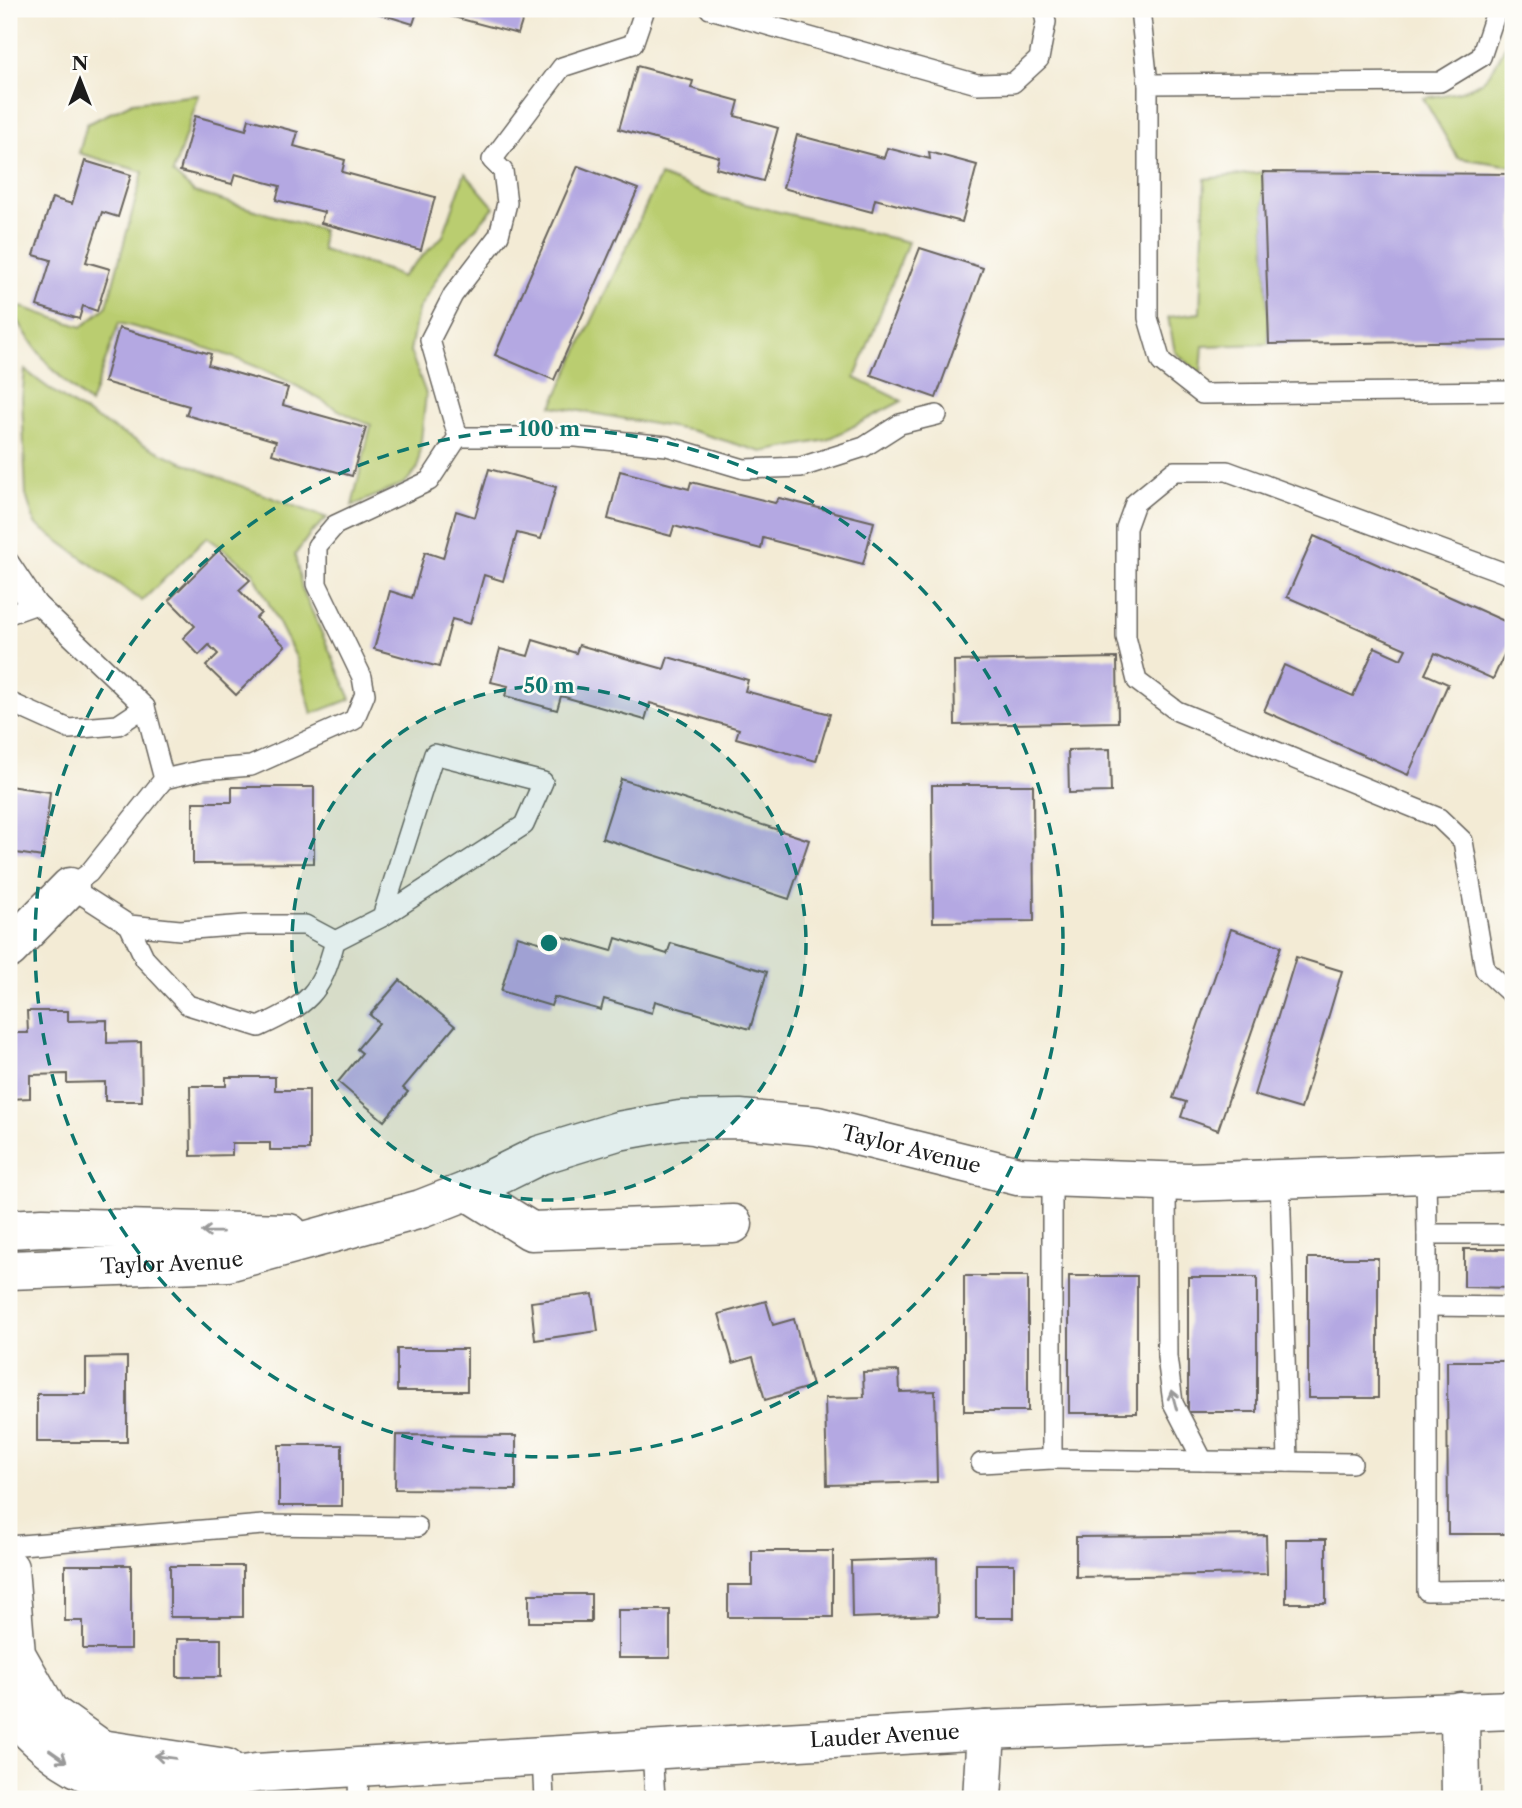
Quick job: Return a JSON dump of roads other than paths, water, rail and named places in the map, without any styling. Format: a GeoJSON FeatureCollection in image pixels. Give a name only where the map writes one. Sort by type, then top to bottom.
{"type":"FeatureCollection","features":[{"type":"Feature","properties":{"kind":"street"},"geometry":{"type":"LineString","coordinates":[[9,949],[70,887]]}},
{"type":"Feature","properties":{"kind":"street","name":"Taylor Avenue"},"geometry":{"type":"LineString","coordinates":[[9,1270],[228,1262],[421,1209],[467,1191],[540,1155],[618,1131],[680,1120],[740,1119],[817,1126],[1018,1176],[1166,1181],[1513,1171]]}},
{"type":"Feature","properties":{"kind":"street"},"geometry":{"type":"LineString","coordinates":[[467,1191],[531,1231],[733,1224]]}},
{"type":"Feature","properties":{"kind":"street","name":"Taylor Avenue"},"geometry":{"type":"LineString","coordinates":[[9,1229],[329,1234]]}},
{"type":"Feature","properties":{"kind":"street","name":"Lauder Avenue"},"geometry":{"type":"LineString","coordinates":[[9,1568],[16,1654],[49,1712],[102,1749],[256,1786]]}},
{"type":"Feature","properties":{"kind":"street","name":"Lauder Avenue"},"geometry":{"type":"LineString","coordinates":[[9,1710],[35,1739],[83,1773],[127,1786],[358,1783],[542,1757],[652,1750],[986,1730],[1513,1710]]}},
{"type":"Feature","properties":{"kind":"street"},"geometry":{"type":"LineString","coordinates":[[1460,1712],[1461,1799]]}},
{"type":"Feature","properties":{"kind":"street"},"geometry":{"type":"LineString","coordinates":[[982,1799],[986,1730]]}},
{"type":"Feature","properties":{"kind":"lane"},"geometry":{"type":"LineString","coordinates":[[335,941],[305,925],[246,925],[180,930],[129,925],[70,887],[89,873],[164,779],[203,770],[251,766],[354,720],[365,694],[362,677],[317,584],[317,546],[335,524],[429,481],[458,437],[430,340],[453,295],[499,235],[507,203],[503,171],[492,160],[562,67],[633,44],[645,9]]}},
{"type":"Feature","properties":{"kind":"lane"},"geometry":{"type":"LineString","coordinates":[[710,9],[977,85],[1013,83],[1039,59],[1046,22],[1043,9]]}},
{"type":"Feature","properties":{"kind":"lane"},"geometry":{"type":"LineString","coordinates":[[1140,9],[1148,84],[1148,318],[1161,362],[1202,394],[1513,391]]}},
{"type":"Feature","properties":{"kind":"lane"},"geometry":{"type":"LineString","coordinates":[[1148,84],[1440,82],[1481,57],[1497,9]]}},
{"type":"Feature","properties":{"kind":"lane"},"geometry":{"type":"LineString","coordinates":[[458,437],[576,436],[667,446],[744,468],[801,467],[864,447],[900,424],[937,415]]}},
{"type":"Feature","properties":{"kind":"lane"},"geometry":{"type":"LineString","coordinates":[[1513,576],[1227,471],[1174,471],[1135,503],[1126,528],[1126,637],[1137,681],[1177,711],[1439,818],[1463,841],[1485,970],[1513,996]]}},
{"type":"Feature","properties":{"kind":"lane"},"geometry":{"type":"LineString","coordinates":[[9,562],[37,604]]}},
{"type":"Feature","properties":{"kind":"lane"},"geometry":{"type":"LineString","coordinates":[[9,585],[37,604],[145,707],[164,779]]}},
{"type":"Feature","properties":{"kind":"lane"},"geometry":{"type":"LineString","coordinates":[[9,614],[37,604]]}},
{"type":"Feature","properties":{"kind":"lane"},"geometry":{"type":"LineString","coordinates":[[9,702],[69,729],[118,725],[145,707]]}},
{"type":"Feature","properties":{"kind":"lane"},"geometry":{"type":"LineString","coordinates":[[129,925],[145,959],[188,1005],[259,1027],[296,1010],[326,978],[335,941],[382,916],[524,825],[543,782],[434,754],[382,916]]}},
{"type":"Feature","properties":{"kind":"lane"},"geometry":{"type":"LineString","coordinates":[[1426,1174],[1427,1591],[1513,1590]]}},
{"type":"Feature","properties":{"kind":"lane"},"geometry":{"type":"LineString","coordinates":[[1052,1177],[1052,1460]]}},
{"type":"Feature","properties":{"kind":"lane"},"geometry":{"type":"LineString","coordinates":[[1280,1178],[1288,1462]]}},
{"type":"Feature","properties":{"kind":"lane"},"geometry":{"type":"LineString","coordinates":[[1166,1181],[1167,1357],[1173,1404],[1203,1461]]}},
{"type":"Feature","properties":{"kind":"lane"},"geometry":{"type":"LineString","coordinates":[[1427,1234],[1513,1234]]}},
{"type":"Feature","properties":{"kind":"lane"},"geometry":{"type":"LineString","coordinates":[[1427,1306],[1513,1307]]}},
{"type":"Feature","properties":{"kind":"lane"},"geometry":{"type":"LineString","coordinates":[[981,1463],[1052,1460],[1352,1463]]}},
{"type":"Feature","properties":{"kind":"lane"},"geometry":{"type":"LineString","coordinates":[[9,1546],[263,1525],[417,1527]]}},
{"type":"Feature","properties":{"kind":"lane"},"geometry":{"type":"LineString","coordinates":[[652,1750],[655,1799]]}},
{"type":"Feature","properties":{"kind":"lane"},"geometry":{"type":"LineString","coordinates":[[542,1757],[544,1799]]}}]}
